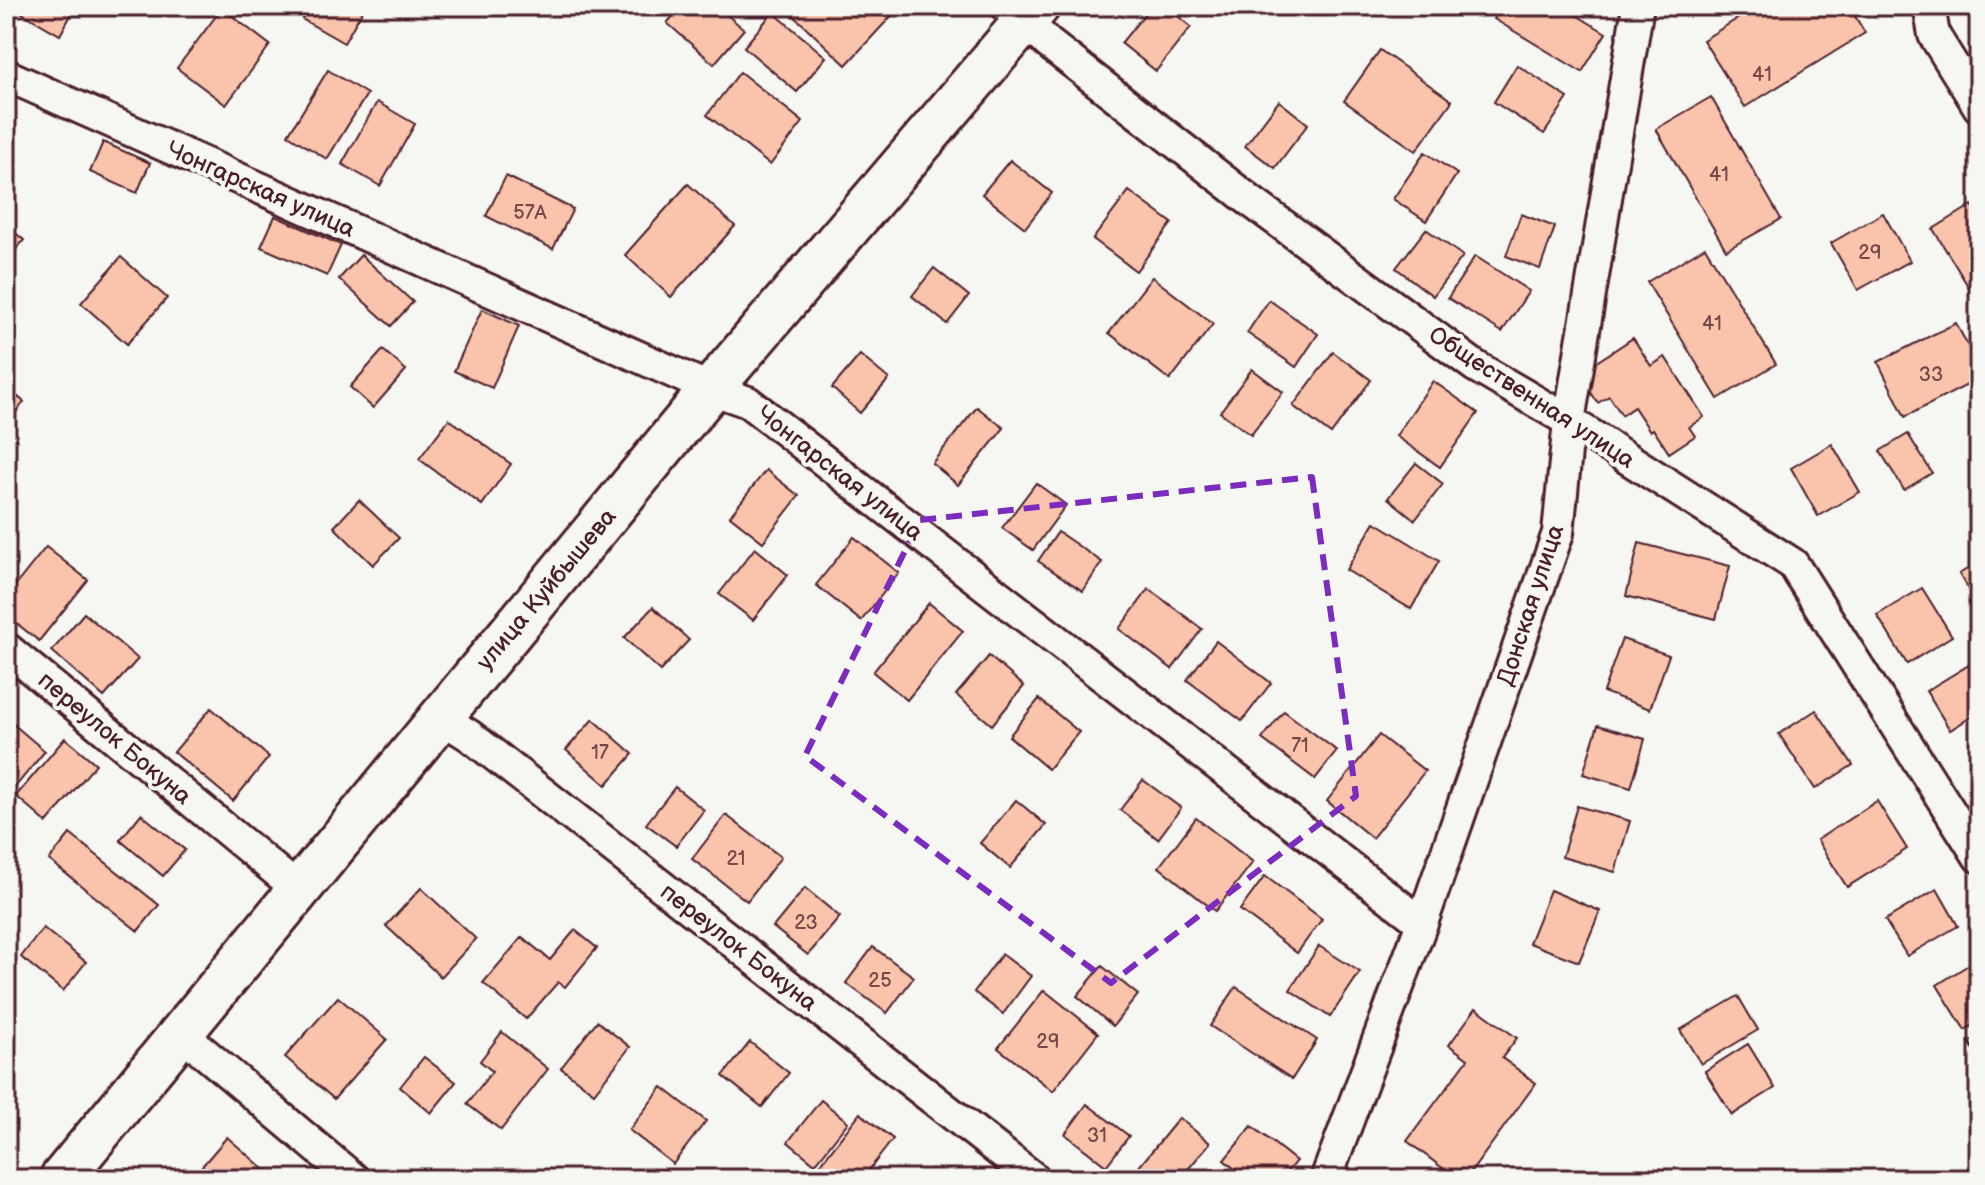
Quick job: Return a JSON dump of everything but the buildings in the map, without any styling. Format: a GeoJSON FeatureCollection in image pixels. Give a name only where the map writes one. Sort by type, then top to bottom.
{"type":"FeatureCollection","features":[{"type":"Feature","properties":{"kind":"main road","name":"улица Куйбышева"},"geometry":{"type":"LineString","coordinates":[[61,1179],[1023,11]]}},
{"type":"Feature","properties":{"kind":"street","name":"Донская улица"},"geometry":{"type":"LineString","coordinates":[[1326,1179],[1422,923],[1558,533],[1569,421],[1638,6]]}},
{"type":"Feature","properties":{"kind":"street"},"geometry":{"type":"LineString","coordinates":[[1929,6],[1934,35],[1979,107]]}},
{"type":"Feature","properties":{"kind":"street","name":"Общественная улица"},"geometry":{"type":"LineString","coordinates":[[1023,11],[1048,43],[1249,200],[1475,366],[1569,421],[1793,564],[1979,857]]}},
{"type":"Feature","properties":{"kind":"street","name":"Чонгарская улица"},"geometry":{"type":"LineString","coordinates":[[6,75],[711,389],[748,402],[1422,923]]}},
{"type":"Feature","properties":{"kind":"street","name":"переулок Бокуна"},"geometry":{"type":"LineString","coordinates":[[6,648],[298,889]]}},
{"type":"Feature","properties":{"kind":"street","name":"переулок Бокуна"},"geometry":{"type":"LineString","coordinates":[[440,717],[470,736],[1035,1179]]}},
{"type":"Feature","properties":{"kind":"street"},"geometry":{"type":"LineString","coordinates":[[182,1034],[354,1179]]}},
{"type":"Feature","properties":{"kind":"highlighted area"},"geometry":{"type":"Polygon","coordinates":[[[1312,477],[1356,796],[1111,983],[805,756],[920,520],[1312,477]]]}}]}
